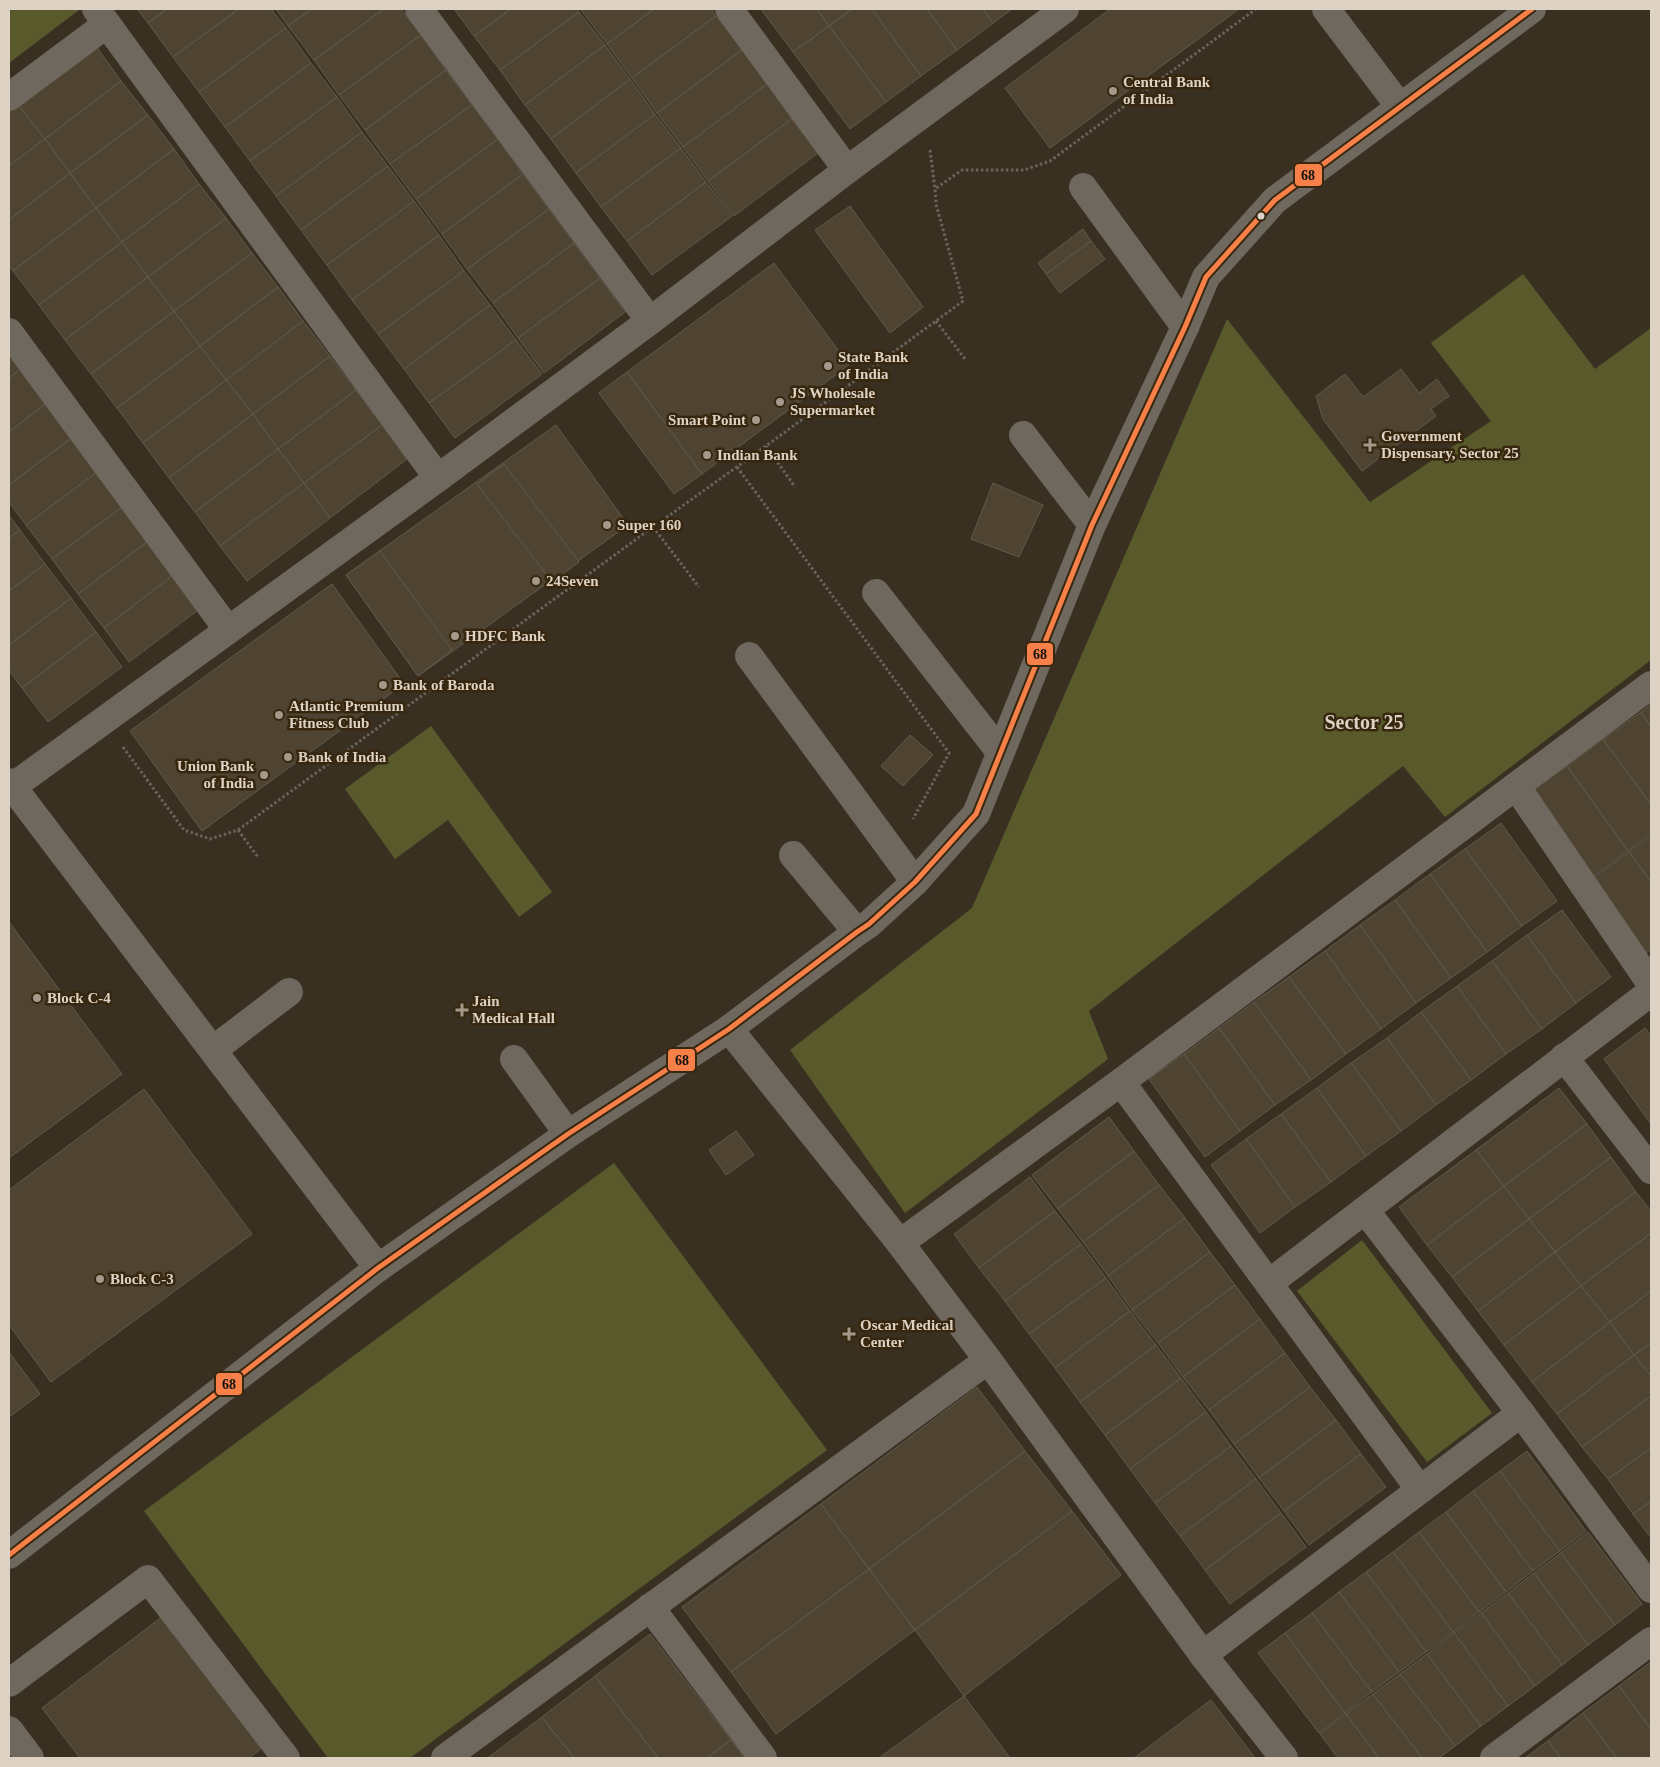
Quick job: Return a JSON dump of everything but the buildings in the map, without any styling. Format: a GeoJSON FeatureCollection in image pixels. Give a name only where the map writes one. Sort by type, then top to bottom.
{"type":"FeatureCollection","features":[{"type":"Feature","properties":{"kind":"street"},"geometry":{"type":"LineString","coordinates":[[419,9],[650,321]]}},
{"type":"Feature","properties":{"kind":"street"},"geometry":{"type":"LineString","coordinates":[[729,9],[847,170]]}},
{"type":"Feature","properties":{"kind":"street"},"geometry":{"type":"LineString","coordinates":[[378,1268],[10,785],[103,721],[438,478],[650,321],[847,170],[1065,9]]}},
{"type":"Feature","properties":{"kind":"street"},"geometry":{"type":"LineString","coordinates":[[1326,9],[1400,107]]}},
{"type":"Feature","properties":{"kind":"street"},"geometry":{"type":"LineString","coordinates":[[9,1555],[378,1268],[568,1134],[729,1029],[869,924],[915,882],[976,814],[1092,525],[1206,278],[1275,200],[1532,9]]}},
{"type":"Feature","properties":{"kind":"street"},"geometry":{"type":"LineString","coordinates":[[9,97],[101,17],[438,478]]}},
{"type":"Feature","properties":{"kind":"street"},"geometry":{"type":"LineString","coordinates":[[1083,187],[1185,327]]}},
{"type":"Feature","properties":{"kind":"street"},"geometry":{"type":"LineString","coordinates":[[9,332],[228,630]]}},
{"type":"Feature","properties":{"kind":"street"},"geometry":{"type":"LineString","coordinates":[[1023,435],[1092,525]]}},
{"type":"Feature","properties":{"kind":"street"},"geometry":{"type":"LineString","coordinates":[[876,593],[1000,752]]}},
{"type":"Feature","properties":{"kind":"street"},"geometry":{"type":"LineString","coordinates":[[750,656],[915,882]]}},
{"type":"Feature","properties":{"kind":"street"},"geometry":{"type":"LineString","coordinates":[[900,1244],[1121,1082],[1651,685]]}},
{"type":"Feature","properties":{"kind":"street"},"geometry":{"type":"LineString","coordinates":[[1516,786],[1651,984]]}},
{"type":"Feature","properties":{"kind":"street"},"geometry":{"type":"LineString","coordinates":[[793,855],[857,932]]}},
{"type":"Feature","properties":{"kind":"street"},"geometry":{"type":"LineString","coordinates":[[213,1050],[289,992]]}},
{"type":"Feature","properties":{"kind":"street"},"geometry":{"type":"LineString","coordinates":[[1269,1283],[1651,992]]}},
{"type":"Feature","properties":{"kind":"street"},"geometry":{"type":"LineString","coordinates":[[729,1029],[900,1244],[988,1360],[1203,1655],[1284,1758]]}},
{"type":"Feature","properties":{"kind":"street"},"geometry":{"type":"LineString","coordinates":[[1564,1057],[1651,1170]]}},
{"type":"Feature","properties":{"kind":"street"},"geometry":{"type":"LineString","coordinates":[[514,1059],[568,1134]]}},
{"type":"Feature","properties":{"kind":"street"},"geometry":{"type":"LineString","coordinates":[[1121,1082],[1420,1490]]}},
{"type":"Feature","properties":{"kind":"street"},"geometry":{"type":"LineString","coordinates":[[1365,1210],[1520,1412],[1651,1588]]}},
{"type":"Feature","properties":{"kind":"street"},"geometry":{"type":"LineString","coordinates":[[445,1758],[988,1360]]}},
{"type":"Feature","properties":{"kind":"street"},"geometry":{"type":"LineString","coordinates":[[1203,1655],[1520,1412]]}},
{"type":"Feature","properties":{"kind":"street"},"geometry":{"type":"LineString","coordinates":[[9,1683],[148,1580],[286,1758]]}},
{"type":"Feature","properties":{"kind":"street"},"geometry":{"type":"LineString","coordinates":[[650,1607],[763,1758]]}},
{"type":"Feature","properties":{"kind":"street"},"geometry":{"type":"LineString","coordinates":[[1494,1758],[1651,1641]]}},
{"type":"Feature","properties":{"kind":"street"},"geometry":{"type":"LineString","coordinates":[[9,1730],[30,1758]]}},
{"type":"Feature","properties":{"kind":"path"},"geometry":{"type":"LineString","coordinates":[[103,721],[184,830],[210,839],[238,830],[963,301],[936,204],[935,189],[962,170],[1024,170],[1050,161],[1256,9]]}},
{"type":"Feature","properties":{"kind":"path"},"geometry":{"type":"LineString","coordinates":[[936,321],[965,359]]}},
{"type":"Feature","properties":{"kind":"path"},"geometry":{"type":"LineString","coordinates":[[766,446],[795,487]]}},
{"type":"Feature","properties":{"kind":"path"},"geometry":{"type":"LineString","coordinates":[[737,466],[949,753],[913,819]]}},
{"type":"Feature","properties":{"kind":"path"},"geometry":{"type":"LineString","coordinates":[[653,527],[699,587]]}},
{"type":"Feature","properties":{"kind":"path"},"geometry":{"type":"LineString","coordinates":[[238,830],[258,858]]}},
{"type":"Feature","properties":{"kind":"shaded area"},"geometry":{"type":"Polygon","coordinates":[[[9,9],[79,9],[79,10],[9,63],[9,9]]]}},
{"type":"Feature","properties":{"kind":"shaded area"},"geometry":{"type":"Polygon","coordinates":[[[1523,274],[1595,369],[1651,328],[1651,660],[1445,817],[1403,766],[1089,1011],[1108,1059],[905,1213],[790,1050],[972,908],[1227,319],[1370,502],[1491,421],[1431,343],[1523,274]]]}},
{"type":"Feature","properties":{"kind":"shaded area"},"geometry":{"type":"Polygon","coordinates":[[[431,726],[552,892],[519,917],[448,820],[395,859],[345,789],[431,726]]]}},
{"type":"Feature","properties":{"kind":"shaded area"},"geometry":{"type":"Polygon","coordinates":[[[614,1163],[827,1450],[410,1758],[328,1758],[144,1511],[614,1163]]]}},
{"type":"Feature","properties":{"kind":"shaded area"},"geometry":{"type":"Polygon","coordinates":[[[1362,1240],[1492,1413],[1427,1462],[1297,1291],[1362,1240]]]}},
{"type":"Feature","properties":{"kind":"transit line","name":"68"},"geometry":{"type":"LineString","coordinates":[[9,1555],[378,1268],[568,1134],[729,1029],[869,924],[915,882],[976,814],[1092,525],[1185,327],[1206,277],[1275,200],[1532,9]]}},
{"type":"Feature","properties":{"kind":"place","name":"Central Bank of India"},"geometry":{"type":"Point","coordinates":[1113,91]}},
{"type":"Feature","properties":{"kind":"place","name":"State Bank of India"},"geometry":{"type":"Point","coordinates":[828,366]}},
{"type":"Feature","properties":{"kind":"place","name":"JS Wholesale Supermarket"},"geometry":{"type":"Point","coordinates":[780,402]}},
{"type":"Feature","properties":{"kind":"place","name":"Smart Point"},"geometry":{"type":"Point","coordinates":[756,420]}},
{"type":"Feature","properties":{"kind":"place","name":"Government Dispensary, Sector 25"},"geometry":{"type":"Point","coordinates":[1370,445]}},
{"type":"Feature","properties":{"kind":"place","name":"Indian Bank"},"geometry":{"type":"Point","coordinates":[707,455]}},
{"type":"Feature","properties":{"kind":"place","name":"Super 160"},"geometry":{"type":"Point","coordinates":[607,525]}},
{"type":"Feature","properties":{"kind":"place","name":"24Seven"},"geometry":{"type":"Point","coordinates":[536,581]}},
{"type":"Feature","properties":{"kind":"place","name":"HDFC Bank"},"geometry":{"type":"Point","coordinates":[455,636]}},
{"type":"Feature","properties":{"kind":"place","name":"Bank of Baroda"},"geometry":{"type":"Point","coordinates":[383,685]}},
{"type":"Feature","properties":{"kind":"place","name":"Atlantic Premium Fitness Club"},"geometry":{"type":"Point","coordinates":[279,715]}},
{"type":"Feature","properties":{"kind":"place","name":"Bank of India"},"geometry":{"type":"Point","coordinates":[288,757]}},
{"type":"Feature","properties":{"kind":"place","name":"Union Bank of India"},"geometry":{"type":"Point","coordinates":[264,775]}},
{"type":"Feature","properties":{"kind":"place","name":"Block C-4"},"geometry":{"type":"Point","coordinates":[37,998]}},
{"type":"Feature","properties":{"kind":"place","name":"Jain Medical Hall"},"geometry":{"type":"Point","coordinates":[462,1010]}},
{"type":"Feature","properties":{"kind":"place","name":"Block C-3"},"geometry":{"type":"Point","coordinates":[100,1279]}},
{"type":"Feature","properties":{"kind":"place","name":"Oscar Medical Center"},"geometry":{"type":"Point","coordinates":[849,1334]}},
{"type":"Feature","properties":{"kind":"district","name":"Sector 25"},"geometry":{"type":"Point","coordinates":[1364,722]}}]}
